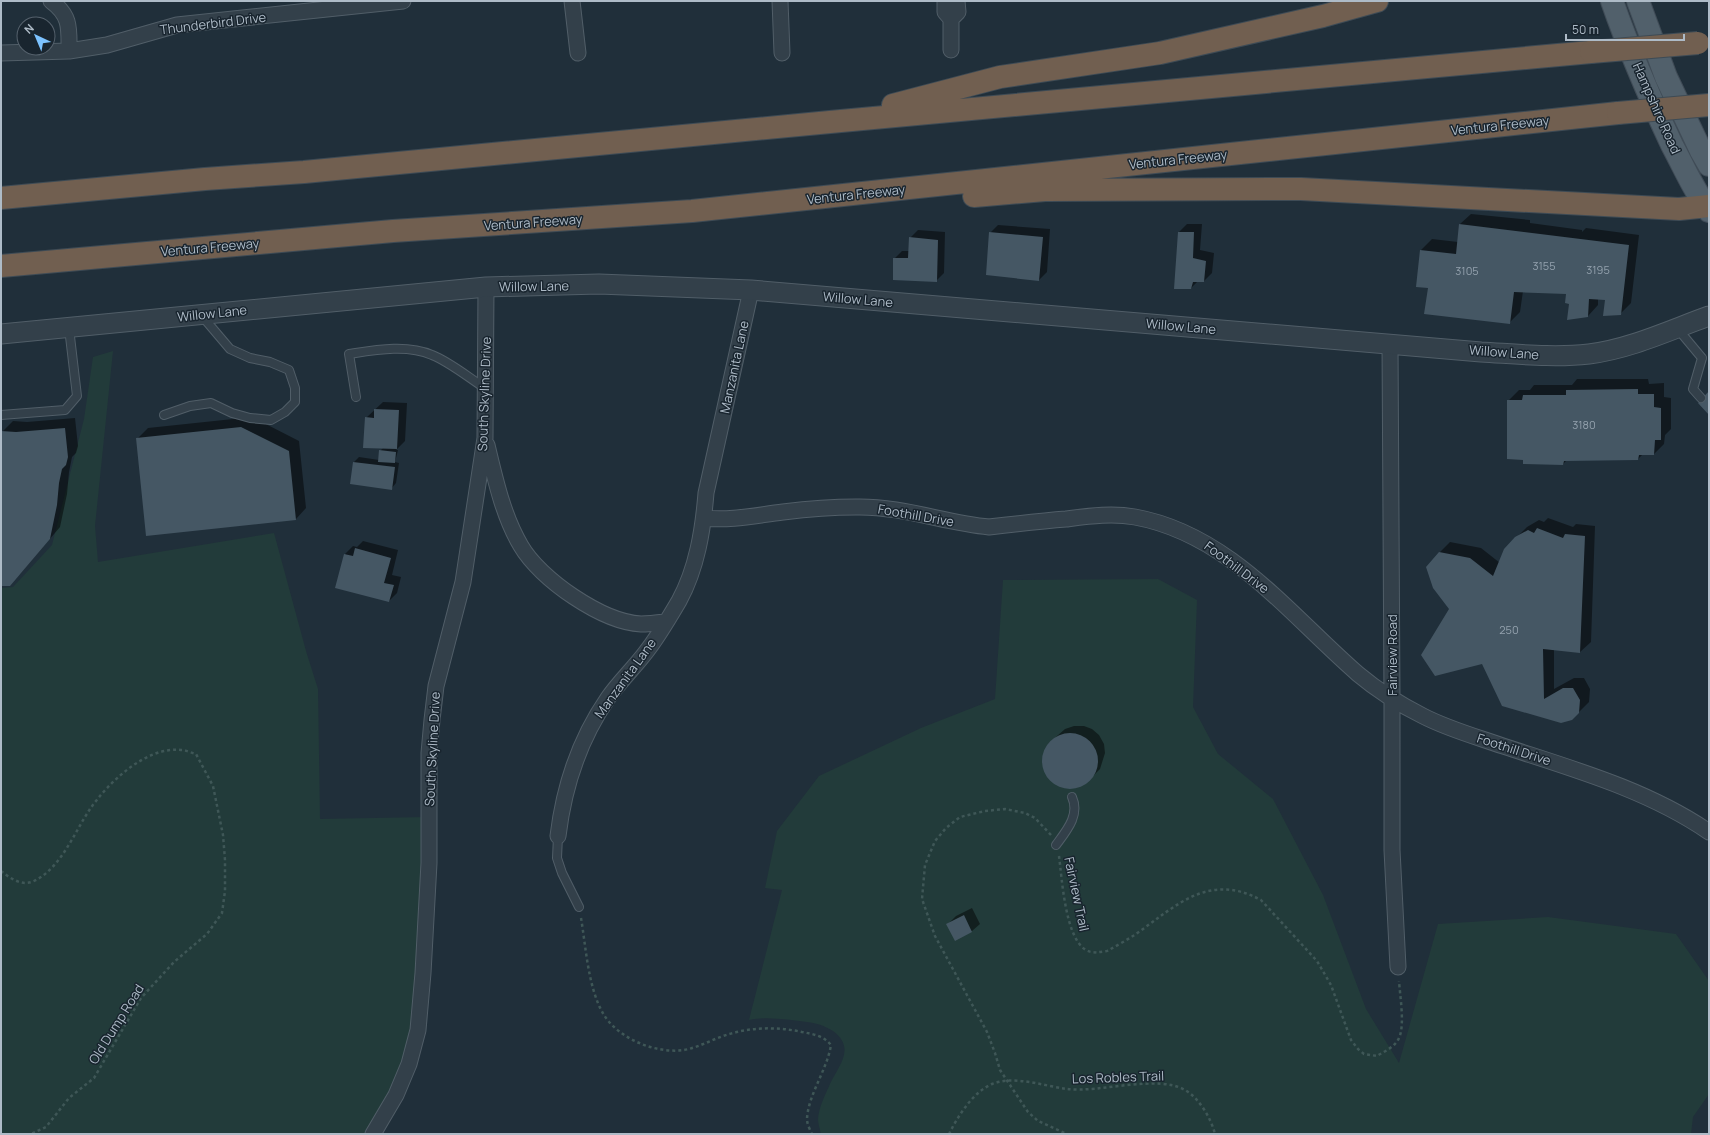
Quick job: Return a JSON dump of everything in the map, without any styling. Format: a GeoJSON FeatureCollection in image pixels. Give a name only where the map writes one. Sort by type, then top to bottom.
{"type":"FeatureCollection","features":[{"type":"Feature","properties":{"kind":"highway"},"geometry":{"type":"LineString","coordinates":[[830,122],[1000,77],[1160,53],[1323,16],[1377,1]]}},
{"type":"Feature","properties":{"kind":"highway"},"geometry":{"type":"LineString","coordinates":[[1,198],[205,179],[304,172],[830,122],[1591,52],[1704,43]]}},
{"type":"Feature","properties":{"kind":"highway","name":"Ventura Freeway"},"geometry":{"type":"LineString","coordinates":[[1,266],[393,231],[692,211],[1618,113],[1709,105]]}},
{"type":"Feature","properties":{"kind":"highway"},"geometry":{"type":"LineString","coordinates":[[692,211],[747,216],[1053,190],[1301,189],[1679,209],[1708,208]]}},
{"type":"Feature","properties":{"kind":"main road","name":"Hampshire Road"},"geometry":{"type":"LineString","coordinates":[[1612,1],[1660,120],[1690,180],[1708,208]]}},
{"type":"Feature","properties":{"kind":"main road","name":"Hampshire Road"},"geometry":{"type":"LineString","coordinates":[[1638,1],[1666,77],[1709,165]]}},
{"type":"Feature","properties":{"kind":"street"},"geometry":{"type":"LineString","coordinates":[[51,1],[59,6],[67,18],[69,51]]}},
{"type":"Feature","properties":{"kind":"street","name":"Thunderbird Drive"},"geometry":{"type":"LineString","coordinates":[[1,53],[69,51],[107,45],[177,25],[320,6],[404,1]]}},
{"type":"Feature","properties":{"kind":"street"},"geometry":{"type":"LineString","coordinates":[[572,1],[578,53]]}},
{"type":"Feature","properties":{"kind":"street"},"geometry":{"type":"LineString","coordinates":[[780,1],[782,53]]}},
{"type":"Feature","properties":{"kind":"street"},"geometry":{"type":"LineString","coordinates":[[945,1],[945,12],[951,19],[951,50]]}},
{"type":"Feature","properties":{"kind":"street"},"geometry":{"type":"LineString","coordinates":[[951,19],[958,12],[957,1]]}},
{"type":"Feature","properties":{"kind":"street","name":"Willow Lane"},"geometry":{"type":"LineString","coordinates":[[1,334],[486,287],[599,284],[751,290],[1481,352],[1564,356],[1590,354],[1631,345],[1709,316]]}},
{"type":"Feature","properties":{"kind":"street","name":"South Skyline Drive"},"geometry":{"type":"LineString","coordinates":[[373,1134],[396,1095],[409,1064],[418,1030],[423,973],[429,863],[429,754],[436,686],[463,582],[485,438],[486,287]]}},
{"type":"Feature","properties":{"kind":"street","name":"Manzanita Lane"},"geometry":{"type":"LineString","coordinates":[[558,836],[566,785],[584,739],[607,699],[646,652],[679,600],[693,570],[704,518],[706,493],[751,290]]}},
{"type":"Feature","properties":{"kind":"street","name":"Fairview Road"},"geometry":{"type":"LineString","coordinates":[[1390,344],[1392,850],[1398,967]]}},
{"type":"Feature","properties":{"kind":"street"},"geometry":{"type":"LineString","coordinates":[[485,438],[510,524],[521,546],[534,563],[570,594],[610,616],[641,624],[665,622]]}},
{"type":"Feature","properties":{"kind":"street","name":"Foothill Drive"},"geometry":{"type":"LineString","coordinates":[[704,518],[720,520],[785,512],[856,507],[884,508],[989,527],[1108,515],[1135,517],[1157,522],[1188,533],[1224,556],[1268,590],[1360,675],[1392,698],[1424,717],[1459,731],[1590,774],[1670,809],[1709,832]]}},
{"type":"Feature","properties":{"kind":"lane"},"geometry":{"type":"LineString","coordinates":[[164,415],[190,406],[211,403],[238,415],[272,420],[285,412],[296,402],[295,388],[289,370],[270,362],[250,358],[230,349],[200,314]]}},
{"type":"Feature","properties":{"kind":"lane"},"geometry":{"type":"LineString","coordinates":[[1,415],[66,410],[77,396],[69,327]]}},
{"type":"Feature","properties":{"kind":"lane"},"geometry":{"type":"LineString","coordinates":[[1677,328],[1705,357],[1693,389],[1701,398]]}},
{"type":"Feature","properties":{"kind":"lane"},"geometry":{"type":"LineString","coordinates":[[356,397],[349,354],[386,350],[414,350],[432,355],[485,388]]}},
{"type":"Feature","properties":{"kind":"lane"},"geometry":{"type":"LineString","coordinates":[[1056,845],[1074,818],[1076,805],[1072,797]]}},
{"type":"Feature","properties":{"kind":"lane","name":"Manzanita Lane"},"geometry":{"type":"LineString","coordinates":[[558,836],[557,858],[562,873],[579,908]]}},
{"type":"Feature","properties":{"kind":"path","name":"Old Dump Road"},"geometry":{"type":"LineString","coordinates":[[1,871],[20,883],[33,882],[52,868],[90,809],[105,791],[119,776],[151,754],[181,750],[196,754],[212,786],[222,835],[225,860],[225,891],[222,912],[207,934],[174,962],[142,998],[94,1078],[69,1098],[46,1127],[31,1134]]}},
{"type":"Feature","properties":{"kind":"path","name":"Fairview Trail"},"geometry":{"type":"LineString","coordinates":[[1067,1134],[1038,1121],[1028,1112],[1006,1080],[1000,1070],[984,1026],[935,936],[922,899],[925,865],[935,841],[946,828],[960,817],[985,811],[1005,809],[1025,813],[1044,826],[1056,845],[1072,929],[1078,941],[1085,949],[1094,953],[1107,951],[1134,935],[1175,905],[1193,895],[1210,890],[1224,889],[1250,894],[1267,904],[1317,961],[1331,985],[1351,1040],[1364,1054],[1377,1056],[1392,1046],[1399,1038],[1401,1024],[1398,967]]}},
{"type":"Feature","properties":{"kind":"path"},"geometry":{"type":"LineString","coordinates":[[579,908],[593,988],[604,1015],[618,1031],[625,1035],[645,1045],[665,1050],[683,1050],[732,1033],[756,1028],[787,1029],[812,1034],[826,1039],[831,1045],[829,1059],[809,1105],[807,1120],[812,1134]]}},
{"type":"Feature","properties":{"kind":"path","name":"Los Robles Trail"},"geometry":{"type":"LineString","coordinates":[[949,1134],[961,1113],[978,1094],[991,1084],[1006,1080],[1068,1089],[1100,1089],[1138,1084],[1167,1085],[1184,1090],[1198,1102],[1212,1124],[1215,1134]]}},
{"type":"Feature","properties":{"kind":"green space"},"geometry":{"type":"Polygon","coordinates":[[[113,351],[95,526],[98,562],[274,533],[306,651],[318,689],[320,819],[428,817],[418,1030],[373,1134],[1,1134],[1,588],[13,587],[52,545],[84,419],[93,357],[113,351]]]}},
{"type":"Feature","properties":{"kind":"green space"},"geometry":{"type":"Polygon","coordinates":[[[1158,579],[1197,600],[1193,707],[1218,754],[1273,799],[1323,895],[1366,1009],[1399,1063],[1438,924],[1548,917],[1676,934],[1709,981],[1709,1094],[1693,1117],[1691,1134],[821,1134],[818,1121],[822,1101],[844,1057],[844,1044],[840,1037],[830,1029],[814,1023],[771,1018],[749,1020],[782,890],[765,888],[777,831],[819,776],[921,728],[995,699],[1003,580],[1158,579]]]}},
{"type":"Feature","properties":{"kind":"building"},"geometry":{"type":"Polygon","coordinates":[[[1459,224],[1629,245],[1621,315],[1603,316],[1605,300],[1589,299],[1588,317],[1567,320],[1569,304],[1565,303],[1566,294],[1514,292],[1510,324],[1424,314],[1428,288],[1416,287],[1420,250],[1456,254],[1459,224]]]}},
{"type":"Feature","properties":{"kind":"building"},"geometry":{"type":"Polygon","coordinates":[[[989,232],[1043,237],[1039,281],[986,275],[989,232]]]}},
{"type":"Feature","properties":{"kind":"building"},"geometry":{"type":"Polygon","coordinates":[[[1178,232],[1194,232],[1193,258],[1206,261],[1204,282],[1193,282],[1191,289],[1174,289],[1178,232]]]}},
{"type":"Feature","properties":{"kind":"building"},"geometry":{"type":"Polygon","coordinates":[[[909,237],[938,240],[937,282],[893,280],[893,258],[908,258],[909,237]]]}},
{"type":"Feature","properties":{"kind":"building"},"geometry":{"type":"Polygon","coordinates":[[[1638,389],[1638,394],[1654,394],[1654,407],[1661,408],[1661,440],[1655,440],[1654,455],[1639,455],[1638,460],[1564,461],[1563,465],[1523,464],[1523,460],[1507,459],[1507,400],[1522,400],[1523,395],[1566,395],[1566,390],[1638,389]]]}},
{"type":"Feature","properties":{"kind":"building"},"geometry":{"type":"Polygon","coordinates":[[[1709,391],[1709,415],[1698,403],[1709,391]]]}},
{"type":"Feature","properties":{"kind":"building"},"geometry":{"type":"Polygon","coordinates":[[[374,409],[399,410],[397,449],[363,448],[365,417],[374,418],[374,409]]]}},
{"type":"Feature","properties":{"kind":"building"},"geometry":{"type":"Polygon","coordinates":[[[241,427],[289,451],[296,520],[146,536],[136,438],[241,427]]]}},
{"type":"Feature","properties":{"kind":"building"},"geometry":{"type":"Polygon","coordinates":[[[65,428],[68,457],[66,465],[62,469],[50,539],[10,586],[1,586],[1,431],[16,432],[65,428]]]}},
{"type":"Feature","properties":{"kind":"building"},"geometry":{"type":"Polygon","coordinates":[[[379,450],[396,452],[395,463],[378,462],[379,450]]]}},
{"type":"Feature","properties":{"kind":"building"},"geometry":{"type":"Polygon","coordinates":[[[353,462],[395,467],[392,490],[350,484],[353,462]]]}},
{"type":"Feature","properties":{"kind":"building"},"geometry":{"type":"Polygon","coordinates":[[[1537,528],[1563,538],[1565,534],[1585,536],[1580,653],[1543,649],[1544,699],[1563,688],[1573,688],[1580,700],[1579,713],[1572,720],[1561,723],[1502,706],[1482,664],[1435,676],[1421,655],[1449,609],[1433,588],[1426,567],[1439,552],[1470,558],[1493,576],[1504,549],[1515,537],[1528,530],[1534,533],[1537,528]]]}},
{"type":"Feature","properties":{"kind":"building"},"geometry":{"type":"Polygon","coordinates":[[[355,548],[391,558],[384,583],[394,585],[389,602],[335,588],[344,554],[353,556],[355,548]]]}},
{"type":"Feature","properties":{"kind":"building"},"geometry":{"type":"Polygon","coordinates":[[[1070,733],[1081,735],[1090,741],[1096,750],[1098,761],[1096,772],[1090,781],[1081,787],[1070,789],[1059,787],[1050,781],[1044,772],[1042,761],[1044,750],[1050,741],[1059,735],[1070,733]]]}},
{"type":"Feature","properties":{"kind":"building"},"geometry":{"type":"Polygon","coordinates":[[[964,915],[972,932],[955,941],[946,924],[964,915]]]}}]}
